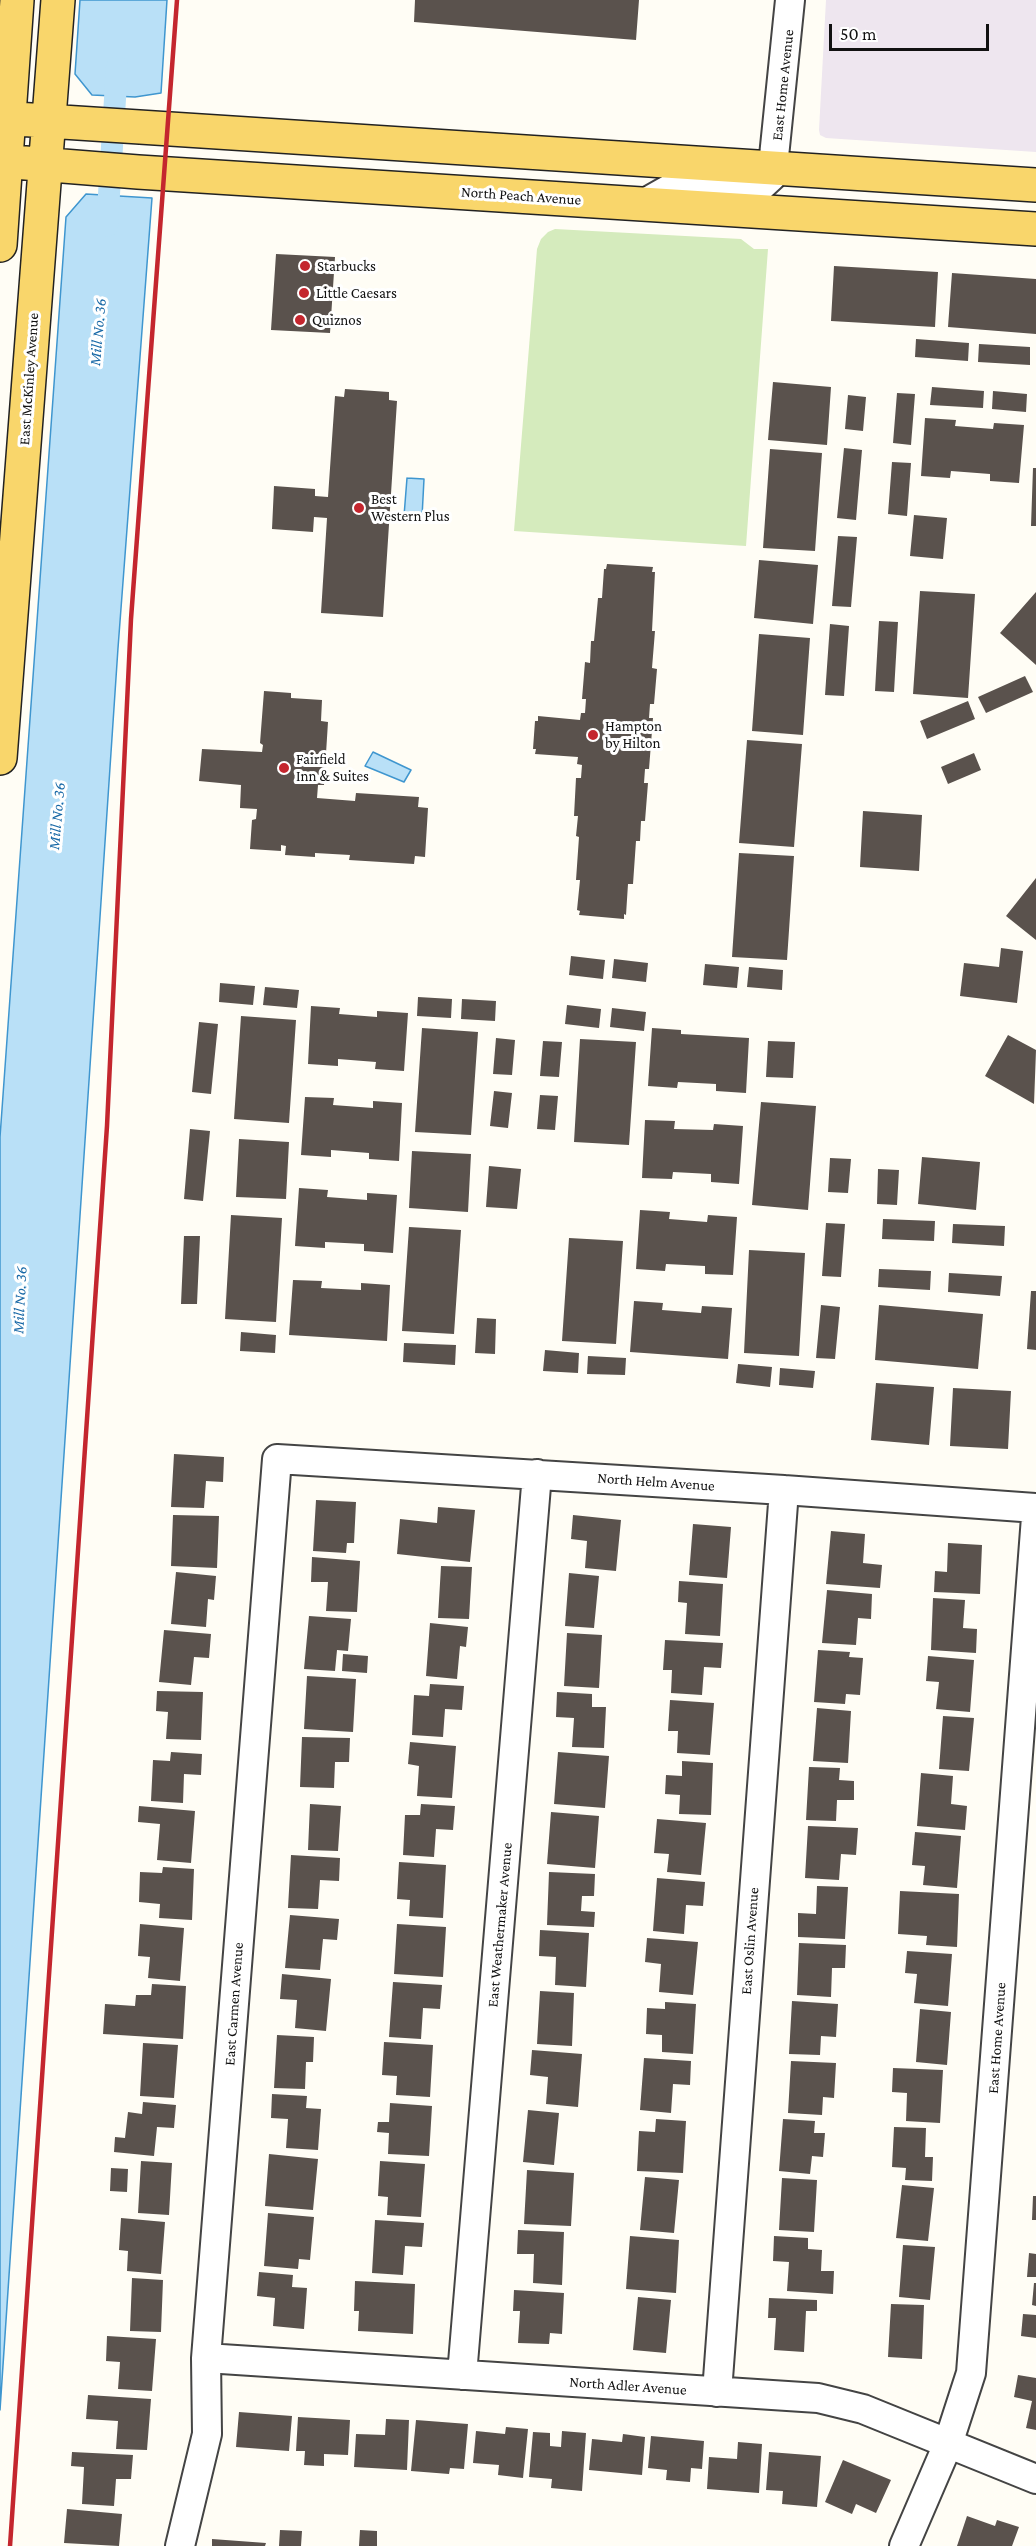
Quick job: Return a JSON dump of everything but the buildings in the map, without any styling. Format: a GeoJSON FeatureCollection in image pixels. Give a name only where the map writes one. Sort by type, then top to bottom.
{"type":"FeatureCollection","features":[{"type":"Feature","properties":{"kind":"main road"},"geometry":{"type":"LineString","coordinates":[[0,245],[3,116],[17,0]]}},
{"type":"Feature","properties":{"kind":"main road","name":"East McKinley Avenue"},"geometry":{"type":"LineString","coordinates":[[0,758],[58,0]]}},
{"type":"Feature","properties":{"kind":"main road"},"geometry":{"type":"LineString","coordinates":[[3,116],[774,170],[1036,185]]}},
{"type":"Feature","properties":{"kind":"main road","name":"North Peach Avenue"},"geometry":{"type":"LineString","coordinates":[[3,161],[138,172],[1036,229]]}},
{"type":"Feature","properties":{"kind":"main road"},"geometry":{"type":"LineString","coordinates":[[987,226],[1036,217]]}},
{"type":"Feature","properties":{"kind":"street","name":"East Home Avenue"},"geometry":{"type":"LineString","coordinates":[[774,170],[790,0]]}},
{"type":"Feature","properties":{"kind":"street"},"geometry":{"type":"LineString","coordinates":[[645,203],[666,189],[675,186],[759,188],[767,183],[774,170]]}},
{"type":"Feature","properties":{"kind":"street","name":"North Helm Avenue"},"geometry":{"type":"LineString","coordinates":[[276,1459],[537,1474],[1036,1508]]}},
{"type":"Feature","properties":{"kind":"street","name":"East Carmen Avenue"},"geometry":{"type":"LineString","coordinates":[[180,2546],[207,2434],[206,2358],[276,1459]]}},
{"type":"Feature","properties":{"kind":"street","name":"East Weathermaker Avenue"},"geometry":{"type":"LineString","coordinates":[[462,2375],[537,1474]]}},
{"type":"Feature","properties":{"kind":"street","name":"East Oslin Avenue"},"geometry":{"type":"LineString","coordinates":[[717,2392],[784,1490]]}},
{"type":"Feature","properties":{"kind":"street","name":"East Home Avenue"},"geometry":{"type":"LineString","coordinates":[[904,2546],[948,2444],[966,2391],[974,2345],[1026,1797],[1036,1517]]}},
{"type":"Feature","properties":{"kind":"street","name":"North Adler Avenue"},"geometry":{"type":"LineString","coordinates":[[206,2358],[818,2398],[863,2409],[1036,2479]]}},
{"type":"Feature","properties":{"kind":"shaded area"},"geometry":{"type":"Polygon","coordinates":[[[826,0],[1036,0],[1036,152],[826,138],[820,135],[826,0]]]}},
{"type":"Feature","properties":{"kind":"green space"},"geometry":{"type":"Polygon","coordinates":[[[555,229],[741,239],[754,249],[768,249],[746,546],[514,531],[537,249],[541,239],[555,229]]]}},
{"type":"Feature","properties":{"kind":"water"},"geometry":{"type":"Polygon","coordinates":[[[80,0],[167,0],[161,93],[135,97],[92,95],[75,74],[80,0]]]}},
{"type":"Feature","properties":{"kind":"water"},"geometry":{"type":"Polygon","coordinates":[[[86,194],[152,198],[118,648],[0,2410],[0,1137],[66,217],[86,194]]]}},
{"type":"Feature","properties":{"kind":"water"},"geometry":{"type":"Polygon","coordinates":[[[407,478],[424,479],[422,517],[404,516],[407,478]]]}},
{"type":"Feature","properties":{"kind":"water"},"geometry":{"type":"Polygon","coordinates":[[[373,752],[411,770],[404,782],[365,766],[373,752]]]}},
{"type":"Feature","properties":{"kind":"waterway","name":"Mill No. 36"},"geometry":{"type":"LineString","coordinates":[[107,226],[117,67]]}},
{"type":"Feature","properties":{"kind":"railway"},"geometry":{"type":"LineString","coordinates":[[10,2546],[107,1126],[131,619],[177,0]]}},
{"type":"Feature","properties":{"kind":"place","name":"Starbucks"},"geometry":{"type":"Point","coordinates":[305,266]}},
{"type":"Feature","properties":{"kind":"place","name":"Little Caesars"},"geometry":{"type":"Point","coordinates":[304,293]}},
{"type":"Feature","properties":{"kind":"place","name":"Quiznos"},"geometry":{"type":"Point","coordinates":[300,320]}},
{"type":"Feature","properties":{"kind":"place","name":"Best Western Plus"},"geometry":{"type":"Point","coordinates":[359,508]}},
{"type":"Feature","properties":{"kind":"place","name":"Hampton by Hilton"},"geometry":{"type":"Point","coordinates":[593,735]}},
{"type":"Feature","properties":{"kind":"place","name":"Fairfield Inn & Suites"},"geometry":{"type":"Point","coordinates":[284,768]}}]}
